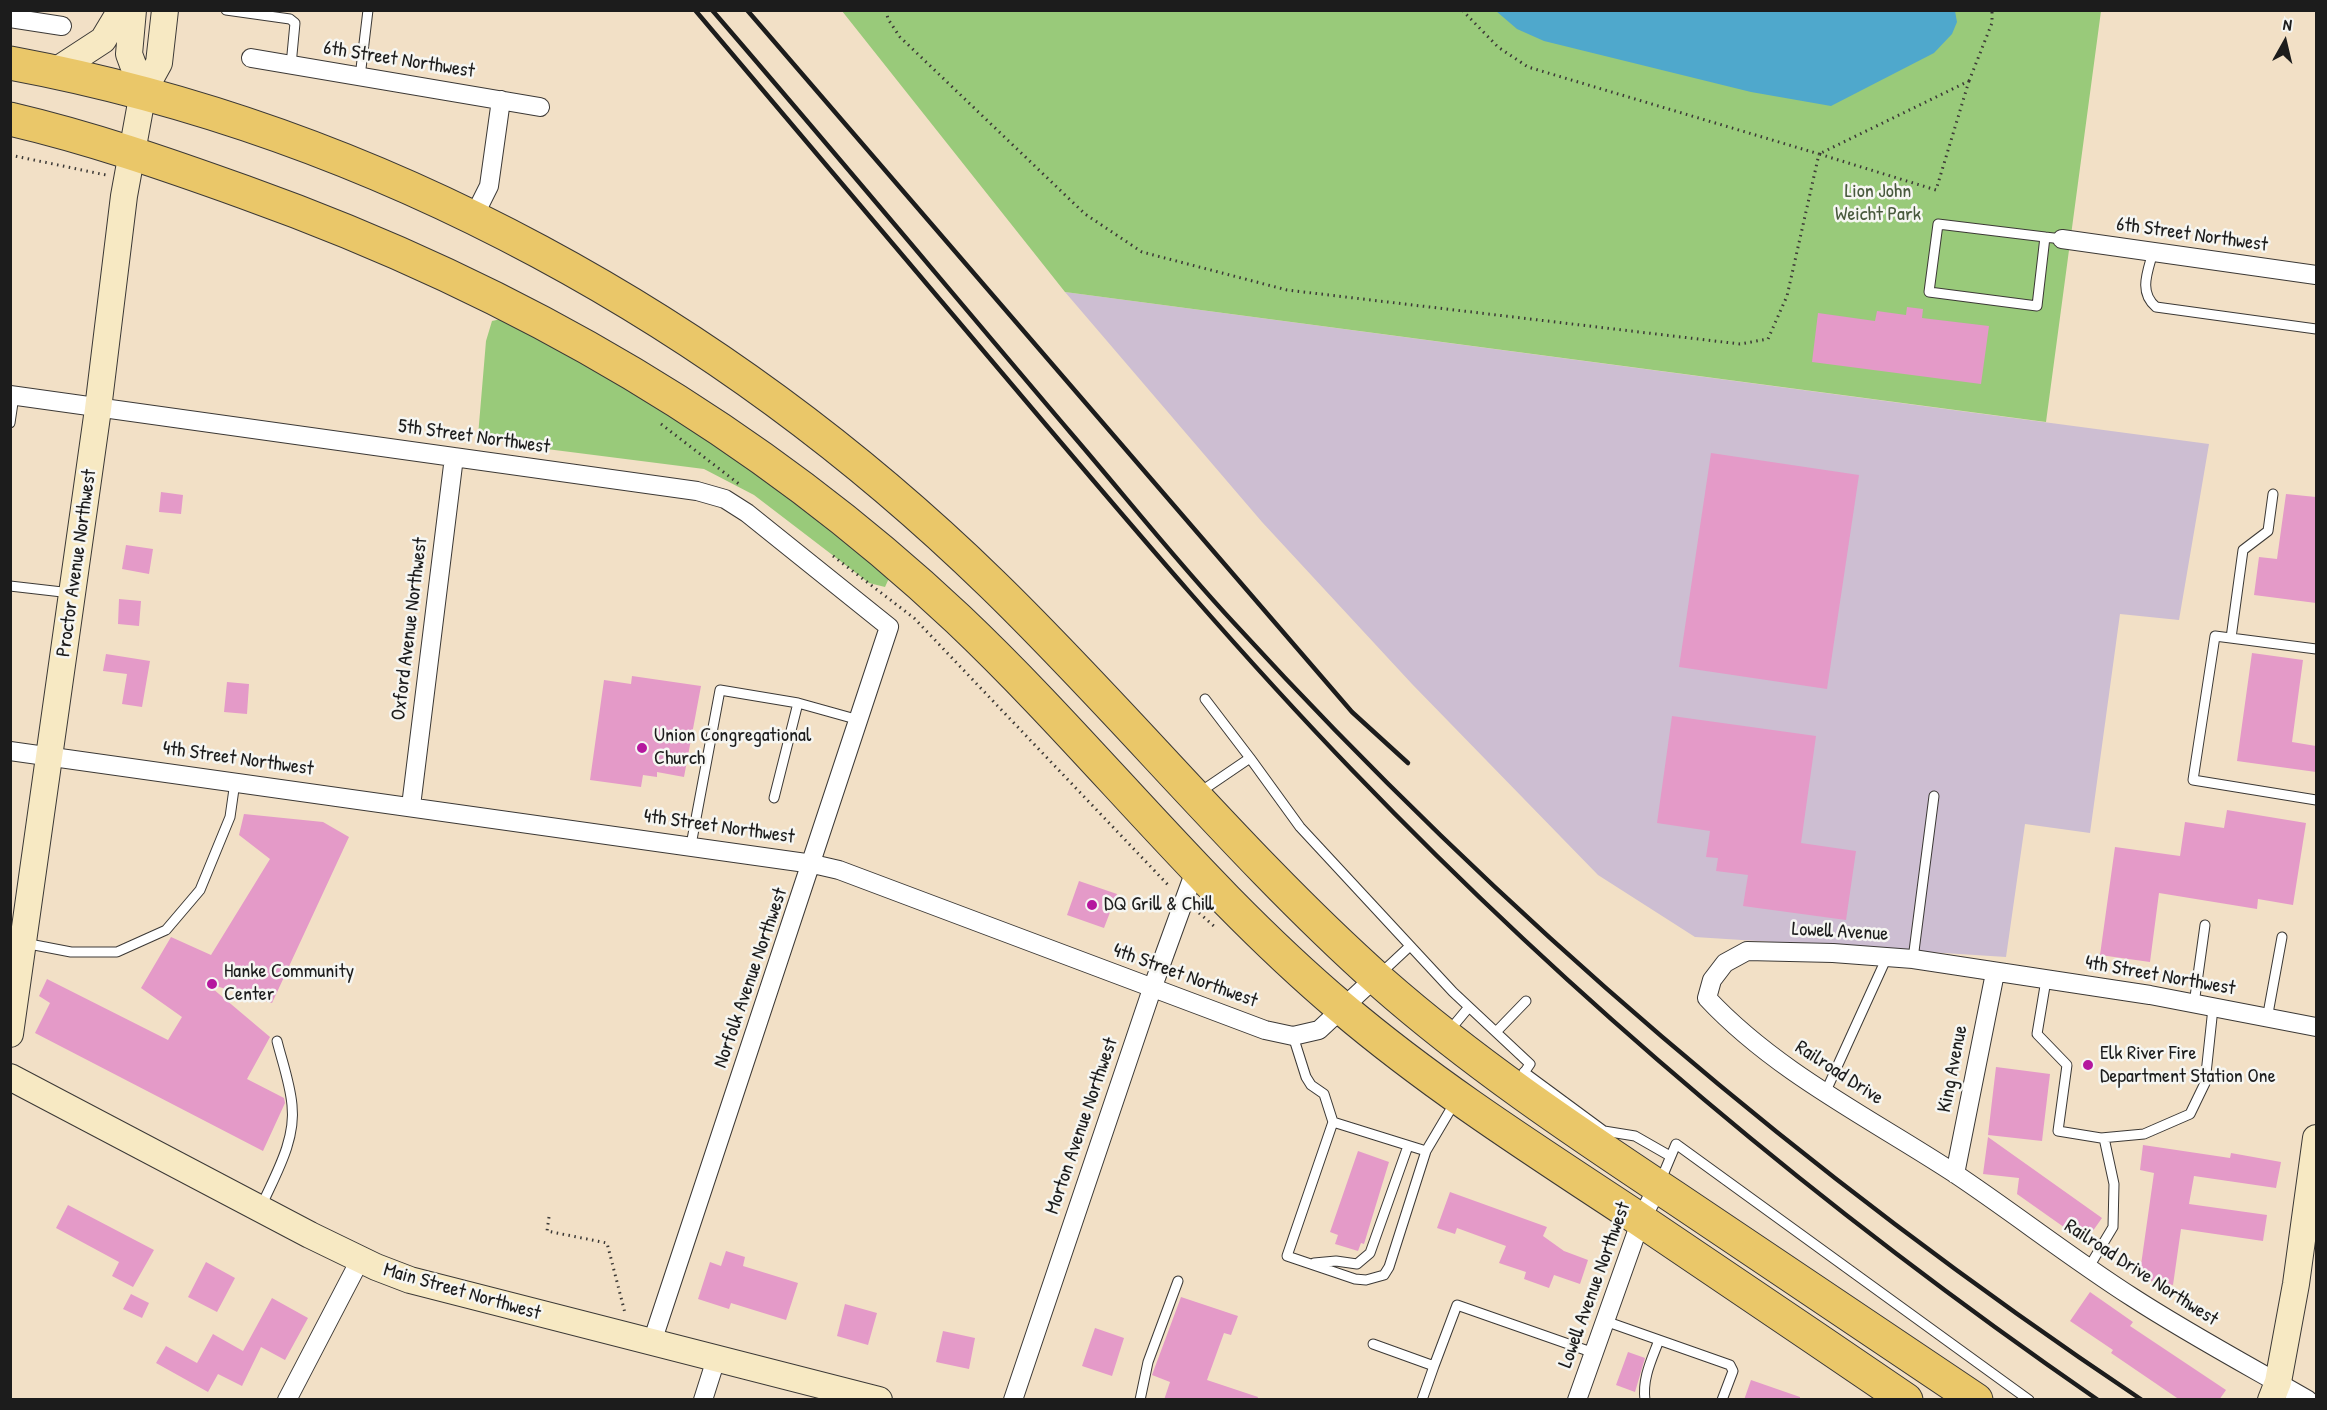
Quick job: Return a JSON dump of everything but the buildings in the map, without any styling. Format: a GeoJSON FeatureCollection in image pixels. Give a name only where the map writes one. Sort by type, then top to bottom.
{"type":"FeatureCollection","features":[{"type":"Feature","properties":{"kind":"highway"},"geometry":{"type":"LineString","coordinates":[[10,63],[143,92],[301,145],[473,218],[580,274],[682,335],[781,402],[906,504],[993,584],[1194,797],[1376,977],[1445,1035],[1519,1080],[1658,1186],[1976,1400]]}},
{"type":"Feature","properties":{"kind":"highway"},"geometry":{"type":"LineString","coordinates":[[10,119],[132,152],[317,219],[426,263],[580,341],[729,434],[874,543],[958,619],[1264,938],[1342,1008],[1458,1098],[1906,1400]]}},
{"type":"Feature","properties":{"kind":"street"},"geometry":{"type":"LineString","coordinates":[[54,72],[103,40],[121,10]]}},
{"type":"Feature","properties":{"kind":"street"},"geometry":{"type":"LineString","coordinates":[[133,10],[129,54],[143,92]]}},
{"type":"Feature","properties":{"kind":"street","name":"Proctor Avenue Northwest"},"geometry":{"type":"LineString","coordinates":[[10,1034],[51,756],[124,196],[143,92],[159,63],[165,10]]}},
{"type":"Feature","properties":{"kind":"street"},"geometry":{"type":"LineString","coordinates":[[10,18],[62,26]]}},
{"type":"Feature","properties":{"kind":"street","name":"6th Street Northwest"},"geometry":{"type":"LineString","coordinates":[[251,58],[540,107]]}},
{"type":"Feature","properties":{"kind":"street"},"geometry":{"type":"LineString","coordinates":[[473,218],[489,186],[501,100]]}},
{"type":"Feature","properties":{"kind":"street","name":"6th Street Northwest"},"geometry":{"type":"LineString","coordinates":[[2053,238],[2316,275]]}},
{"type":"Feature","properties":{"kind":"street","name":"5th Street Northwest"},"geometry":{"type":"LineString","coordinates":[[12,396],[697,491],[725,499],[889,627]]}},
{"type":"Feature","properties":{"kind":"street","name":"Oxford Avenue Northwest"},"geometry":{"type":"LineString","coordinates":[[411,806],[454,457]]}},
{"type":"Feature","properties":{"kind":"street","name":"Norfolk Avenue Northwest"},"geometry":{"type":"LineString","coordinates":[[642,1340],[813,864],[889,627]]}},
{"type":"Feature","properties":{"kind":"street","name":"4th Street Northwest"},"geometry":{"type":"LineString","coordinates":[[10,751],[691,845],[813,864],[838,870],[1265,1030],[1293,1036],[1319,1030],[1376,977]]}},
{"type":"Feature","properties":{"kind":"street","name":"Morton Avenue Northwest"},"geometry":{"type":"LineString","coordinates":[[1012,1400],[1152,989],[1196,868]]}},
{"type":"Feature","properties":{"kind":"street","name":"Lowell Avenue"},"geometry":{"type":"LineString","coordinates":[[1707,998],[1712,981],[1725,963],[1747,951],[1913,959],[1995,973]]}},
{"type":"Feature","properties":{"kind":"street","name":"4th Street Northwest"},"geometry":{"type":"LineString","coordinates":[[1995,973],[2194,1004],[2316,1027]]}},
{"type":"Feature","properties":{"kind":"street","name":"King Avenue"},"geometry":{"type":"LineString","coordinates":[[1955,1174],[1995,973]]}},
{"type":"Feature","properties":{"kind":"street","name":"Railroad Drive"},"geometry":{"type":"LineString","coordinates":[[1707,998],[1763,1051],[1955,1174]]}},
{"type":"Feature","properties":{"kind":"street","name":"Main Street Northwest"},"geometry":{"type":"LineString","coordinates":[[10,1077],[360,1260],[410,1280],[879,1400]]}},
{"type":"Feature","properties":{"kind":"street"},"geometry":{"type":"LineString","coordinates":[[2275,1391],[2296,1284],[2314,1169],[2316,1138]]}},
{"type":"Feature","properties":{"kind":"street","name":"Railroad Drive Northwest"},"geometry":{"type":"LineString","coordinates":[[1955,1174],[2089,1268],[2275,1391],[2308,1400]]}},
{"type":"Feature","properties":{"kind":"street","name":"Lowell Avenue Northwest"},"geometry":{"type":"LineString","coordinates":[[1577,1400],[1641,1220],[1658,1186]]}},
{"type":"Feature","properties":{"kind":"street"},"geometry":{"type":"LineString","coordinates":[[287,1400],[360,1260]]}},
{"type":"Feature","properties":{"kind":"street"},"geometry":{"type":"LineString","coordinates":[[703,1400],[716,1359]]}},
{"type":"Feature","properties":{"kind":"lane"},"geometry":{"type":"LineString","coordinates":[[226,10],[290,19],[295,23],[291,65]]}},
{"type":"Feature","properties":{"kind":"lane"},"geometry":{"type":"LineString","coordinates":[[360,77],[368,10]]}},
{"type":"Feature","properties":{"kind":"lane"},"geometry":{"type":"LineString","coordinates":[[1938,224],[2053,238],[2037,306],[1929,292],[1938,224]]}},
{"type":"Feature","properties":{"kind":"lane"},"geometry":{"type":"LineString","coordinates":[[2153,252],[2145,284],[2148,300],[2156,307],[2316,329]]}},
{"type":"Feature","properties":{"kind":"lane"},"geometry":{"type":"LineString","coordinates":[[10,423],[12,396]]}},
{"type":"Feature","properties":{"kind":"lane"},"geometry":{"type":"LineString","coordinates":[[2231,638],[2243,550],[2268,531],[2273,494]]}},
{"type":"Feature","properties":{"kind":"lane"},"geometry":{"type":"LineString","coordinates":[[10,586],[73,593]]}},
{"type":"Feature","properties":{"kind":"lane"},"geometry":{"type":"LineString","coordinates":[[2316,649],[2215,636],[2193,780],[2316,800]]}},
{"type":"Feature","properties":{"kind":"lane"},"geometry":{"type":"LineString","coordinates":[[691,845],[720,690],[798,703],[859,720]]}},
{"type":"Feature","properties":{"kind":"lane"},"geometry":{"type":"LineString","coordinates":[[1205,699],[1300,827],[1469,1007],[1530,1064],[1519,1080],[1604,1131],[1635,1136],[1670,1156]]}},
{"type":"Feature","properties":{"kind":"lane"},"geometry":{"type":"LineString","coordinates":[[774,798],[798,703]]}},
{"type":"Feature","properties":{"kind":"lane"},"geometry":{"type":"LineString","coordinates":[[1194,797],[1250,758]]}},
{"type":"Feature","properties":{"kind":"lane"},"geometry":{"type":"LineString","coordinates":[[24,944],[71,952],[117,952],[166,930],[200,890],[230,817],[235,782]]}},
{"type":"Feature","properties":{"kind":"lane"},"geometry":{"type":"LineString","coordinates":[[1913,959],[1934,796]]}},
{"type":"Feature","properties":{"kind":"lane"},"geometry":{"type":"LineString","coordinates":[[2194,1004],[2205,925]]}},
{"type":"Feature","properties":{"kind":"lane"},"geometry":{"type":"LineString","coordinates":[[2267,1019],[2282,937]]}},
{"type":"Feature","properties":{"kind":"lane"},"geometry":{"type":"LineString","coordinates":[[1376,977],[1410,946]]}},
{"type":"Feature","properties":{"kind":"lane"},"geometry":{"type":"LineString","coordinates":[[1826,1091],[1887,957]]}},
{"type":"Feature","properties":{"kind":"lane"},"geometry":{"type":"LineString","coordinates":[[2046,980],[2037,1034],[2067,1065],[2058,1131],[2104,1138],[2144,1134],[2190,1114],[2205,1083],[2212,1008]]}},
{"type":"Feature","properties":{"kind":"lane"},"geometry":{"type":"LineString","coordinates":[[1496,1032],[1526,1001]]}},
{"type":"Feature","properties":{"kind":"lane"},"geometry":{"type":"LineString","coordinates":[[1445,1035],[1469,1007]]}},
{"type":"Feature","properties":{"kind":"lane"},"geometry":{"type":"LineString","coordinates":[[1293,1036],[1306,1077],[1311,1085],[1324,1094],[1333,1122],[1287,1256],[1355,1280],[1366,1280],[1384,1275],[1389,1267],[1426,1151],[1458,1098]]}},
{"type":"Feature","properties":{"kind":"lane"},"geometry":{"type":"LineString","coordinates":[[260,1209],[282,1159],[292,1124],[290,1093],[276,1041]]}},
{"type":"Feature","properties":{"kind":"lane"},"geometry":{"type":"LineString","coordinates":[[1333,1122],[1426,1151]]}},
{"type":"Feature","properties":{"kind":"lane"},"geometry":{"type":"LineString","coordinates":[[2089,1268],[2113,1227],[2114,1184],[2104,1138]]}},
{"type":"Feature","properties":{"kind":"lane"},"geometry":{"type":"LineString","coordinates":[[1658,1186],[1676,1144],[2029,1400]]}},
{"type":"Feature","properties":{"kind":"lane"},"geometry":{"type":"LineString","coordinates":[[1308,1263],[1336,1261],[1357,1264],[1370,1253],[1408,1146]]}},
{"type":"Feature","properties":{"kind":"lane"},"geometry":{"type":"LineString","coordinates":[[1140,1400],[1148,1362],[1178,1281]]}},
{"type":"Feature","properties":{"kind":"lane"},"geometry":{"type":"LineString","coordinates":[[1422,1400],[1457,1305],[1593,1353]]}},
{"type":"Feature","properties":{"kind":"lane"},"geometry":{"type":"LineString","coordinates":[[1605,1321],[1723,1362],[1733,1368],[1722,1400]]}},
{"type":"Feature","properties":{"kind":"lane"},"geometry":{"type":"LineString","coordinates":[[1644,1400],[1643,1386],[1646,1373],[1659,1340]]}},
{"type":"Feature","properties":{"kind":"lane"},"geometry":{"type":"LineString","coordinates":[[1373,1344],[1434,1366]]}},
{"type":"Feature","properties":{"kind":"path"},"geometry":{"type":"LineString","coordinates":[[886,10],[888,19],[900,37],[1085,214],[1142,252],[1287,290],[1740,344],[1768,339],[1786,296],[1819,154]]}},
{"type":"Feature","properties":{"kind":"path"},"geometry":{"type":"LineString","coordinates":[[1462,10],[1498,47],[1528,67],[1936,190],[1969,81],[1992,22],[1992,10]]}},
{"type":"Feature","properties":{"kind":"path"},"geometry":{"type":"LineString","coordinates":[[1819,154],[1969,81]]}},
{"type":"Feature","properties":{"kind":"path"},"geometry":{"type":"LineString","coordinates":[[10,155],[85,171]]}},
{"type":"Feature","properties":{"kind":"path"},"geometry":{"type":"LineString","coordinates":[[549,1217],[547,1231],[607,1243],[642,1340]]}},
{"type":"Feature","properties":{"kind":"shaded area"},"geometry":{"type":"Polygon","coordinates":[[[1065,292],[2209,444],[2179,620],[2120,614],[2090,833],[2025,824],[2006,957],[1695,937],[1598,875],[1412,684],[1262,522],[1065,292]]]}},
{"type":"Feature","properties":{"kind":"green space","name":"Lion John Weicht Park"},"geometry":{"type":"Polygon","coordinates":[[[842,11],[2101,11],[2046,422],[1065,292],[842,11]]]}},
{"type":"Feature","properties":{"kind":"green space"},"geometry":{"type":"Polygon","coordinates":[[[510,317],[718,439],[890,576],[885,587],[869,583],[754,495],[704,469],[531,447],[478,436],[486,341],[492,321],[510,317]]]}},
{"type":"Feature","properties":{"kind":"water"},"geometry":{"type":"Polygon","coordinates":[[[1496,11],[1955,11],[1957,22],[1952,34],[1934,53],[1831,106],[1751,92],[1544,41],[1517,29],[1496,11]]]}},
{"type":"Feature","properties":{"kind":"railway"},"geometry":{"type":"LineString","coordinates":[[695,10],[1188,591],[1311,727],[1439,858],[1617,1025],[1804,1182],[1900,1257],[2098,1400]]}},
{"type":"Feature","properties":{"kind":"railway"},"geometry":{"type":"LineString","coordinates":[[712,10],[1192,576],[1337,732],[1443,838],[1552,940],[1665,1039],[1780,1134],[1898,1226],[2019,1315],[2142,1400]]}},
{"type":"Feature","properties":{"kind":"railway"},"geometry":{"type":"LineString","coordinates":[[747,10],[1352,712],[1408,763]]}},
{"type":"Feature","properties":{"kind":"place","name":"Union Congregational Church"},"geometry":{"type":"Point","coordinates":[642,748]}},
{"type":"Feature","properties":{"kind":"place","name":"DQ Grill & Chill"},"geometry":{"type":"Point","coordinates":[1092,905]}},
{"type":"Feature","properties":{"kind":"place","name":"Hanke Community Center"},"geometry":{"type":"Point","coordinates":[212,984]}},
{"type":"Feature","properties":{"kind":"place","name":"Elk River Fire Department Station One"},"geometry":{"type":"Point","coordinates":[2088,1065]}}]}
